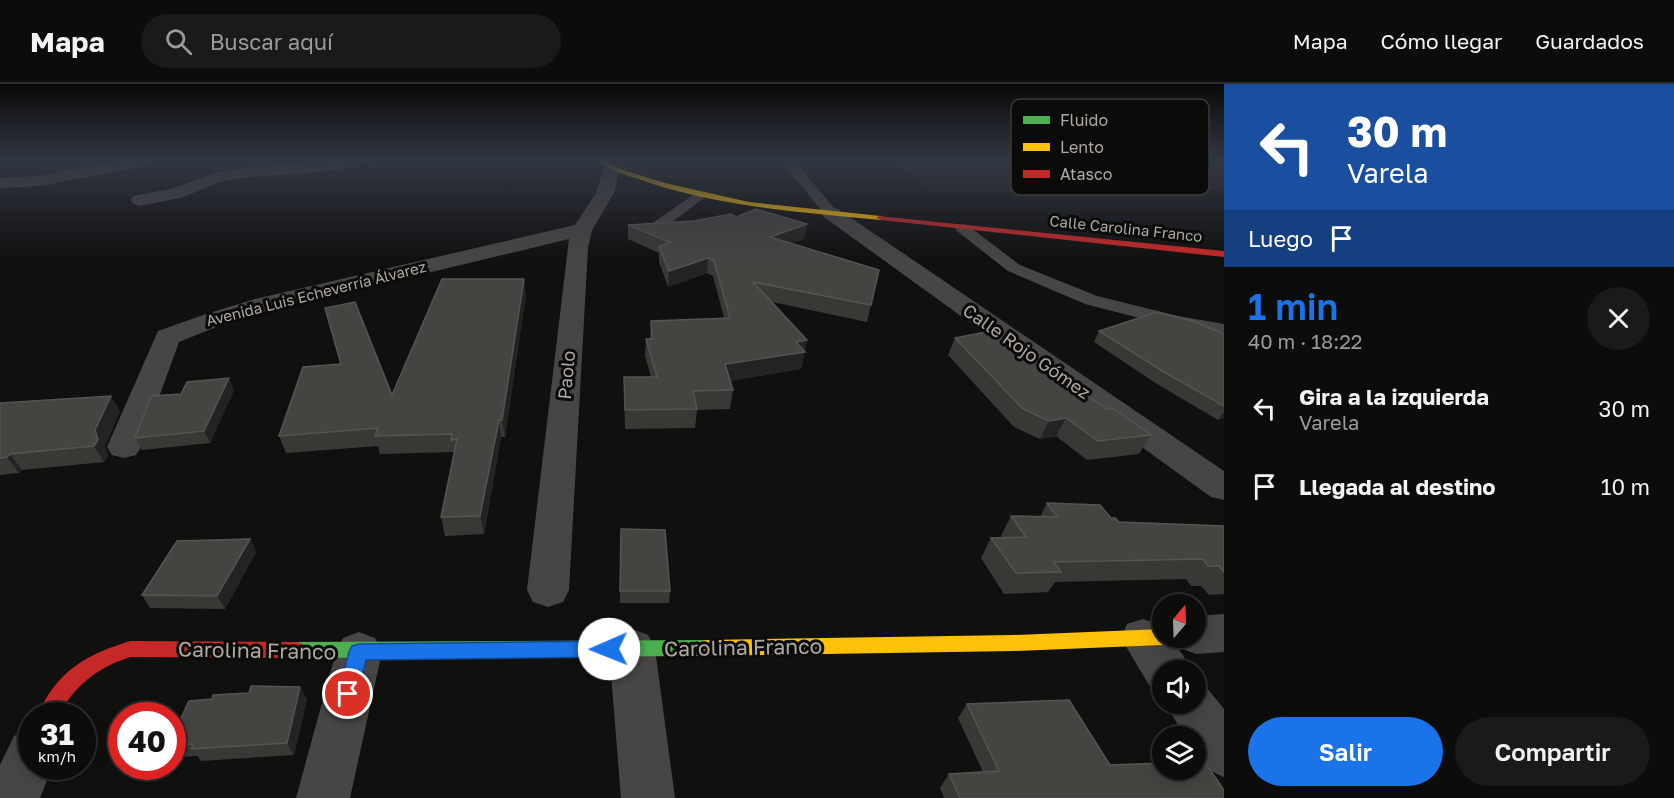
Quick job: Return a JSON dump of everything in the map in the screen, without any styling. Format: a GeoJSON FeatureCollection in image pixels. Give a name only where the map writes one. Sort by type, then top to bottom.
{"type":"FeatureCollection","features":[{"type":"Feature","properties":{"kind":"street"},"geometry":{"type":"LineString","coordinates":[[140,200],[172,193]]}},
{"type":"Feature","properties":{"kind":"street","name":"Paolo"},"geometry":{"type":"LineString","coordinates":[[548,590],[577,248],[582,230],[605,193]]}},
{"type":"Feature","properties":{"kind":"street","name":"Calle Carolina Franco"},"geometry":{"type":"LineString","coordinates":[[694,193],[749,204],[1224,254]]}},
{"type":"Feature","properties":{"kind":"street","name":"Calle Rojo Gómez"},"geometry":{"type":"LineString","coordinates":[[831,213],[1224,488]]}},
{"type":"Feature","properties":{"kind":"street","name":"Avenida Luis Echeverría Álvarez"},"geometry":{"type":"LineString","coordinates":[[124,447],[167,337],[201,322],[332,287],[528,240],[582,230]]}},
{"type":"Feature","properties":{"kind":"street"},"geometry":{"type":"LineString","coordinates":[[1206,634],[1224,633]]}},
{"type":"Feature","properties":{"kind":"street","name":"Carolina Franco"},"geometry":{"type":"LineString","coordinates":[[53,702],[66,684],[87,665],[107,654],[130,648],[359,652],[920,644],[1152,648]]}},
{"type":"Feature","properties":{"kind":"street"},"geometry":{"type":"LineString","coordinates":[[632,649],[648,798]]}},
{"type":"Feature","properties":{"kind":"street"},"geometry":{"type":"LineString","coordinates":[[323,798],[359,652]]}},
{"type":"Feature","properties":{"kind":"street"},"geometry":{"type":"LineString","coordinates":[[1197,714],[1224,751]]}},
{"type":"Feature","properties":{"kind":"lane"},"geometry":{"type":"LineString","coordinates":[[815,193],[831,213]]}},
{"type":"Feature","properties":{"kind":"lane"},"geometry":{"type":"LineString","coordinates":[[658,225],[699,195]]}},
{"type":"Feature","properties":{"kind":"lane"},"geometry":{"type":"LineString","coordinates":[[962,228],[1014,268],[1091,300],[1178,322],[1224,330]]}},
{"type":"Feature","properties":{"kind":"building"},"geometry":{"type":"Polygon","coordinates":[[[756,209],[807,224],[770,237],[879,270],[871,305],[753,282],[807,340],[796,342],[805,352],[725,364],[733,390],[693,391],[697,409],[625,410],[624,377],[657,377],[646,339],[652,339],[651,321],[730,318],[714,261],[708,258],[669,271],[659,247],[670,242],[628,225],[694,221],[731,214],[736,217],[756,209]]]}},
{"type":"Feature","properties":{"kind":"building"},"geometry":{"type":"Polygon","coordinates":[[[442,279],[524,279],[502,420],[499,420],[480,516],[441,517],[457,439],[451,440],[452,434],[375,436],[378,428],[279,436],[303,367],[341,364],[325,308],[355,302],[392,395],[442,279]]]}},
{"type":"Feature","properties":{"kind":"building"},"geometry":{"type":"Polygon","coordinates":[[[1157,312],[1193,321],[1224,334],[1224,406],[1099,331],[1157,312]]]}},
{"type":"Feature","properties":{"kind":"building"},"geometry":{"type":"Polygon","coordinates":[[[991,331],[1107,409],[1113,408],[1151,435],[1098,441],[1066,418],[1049,421],[1023,409],[955,338],[991,331]]]}},
{"type":"Feature","properties":{"kind":"building"},"geometry":{"type":"Polygon","coordinates":[[[229,378],[204,431],[135,438],[151,396],[181,394],[187,382],[229,378]]]}},
{"type":"Feature","properties":{"kind":"building"},"geometry":{"type":"Polygon","coordinates":[[[111,396],[95,430],[98,440],[94,446],[10,454],[0,458],[0,403],[111,396]]]}},
{"type":"Feature","properties":{"kind":"building"},"geometry":{"type":"Polygon","coordinates":[[[1047,503],[1100,505],[1111,518],[1119,522],[1224,526],[1224,572],[1219,566],[1208,566],[1203,559],[1054,562],[1061,572],[1016,573],[991,538],[1026,537],[1011,516],[1057,517],[1047,503]]]}},
{"type":"Feature","properties":{"kind":"building"},"geometry":{"type":"Polygon","coordinates":[[[621,529],[665,530],[670,591],[620,591],[621,529]]]}},
{"type":"Feature","properties":{"kind":"building"},"geometry":{"type":"Polygon","coordinates":[[[250,539],[217,596],[142,595],[177,541],[250,539]]]}},
{"type":"Feature","properties":{"kind":"building"},"geometry":{"type":"Polygon","coordinates":[[[251,686],[300,687],[287,743],[191,749],[193,744],[186,744],[186,707],[189,701],[212,699],[213,695],[249,693],[251,686]]]}},
{"type":"Feature","properties":{"kind":"building"},"geometry":{"type":"Polygon","coordinates":[[[1069,700],[1110,765],[1152,763],[1152,780],[1206,780],[1206,764],[1224,790],[1224,798],[960,798],[949,774],[999,771],[967,704],[1069,700]]]}},
{"type":"Feature","properties":{"kind":"traffic: fast"},"geometry":{"type":"LineString","coordinates":[[296,650],[707,648]]}},
{"type":"Feature","properties":{"kind":"traffic: slow"},"geometry":{"type":"LineString","coordinates":[[701,193],[749,204],[881,218]]}},
{"type":"Feature","properties":{"kind":"traffic: slow"},"geometry":{"type":"LineString","coordinates":[[707,648],[1013,643],[1152,637]]}},
{"type":"Feature","properties":{"kind":"traffic: jam"},"geometry":{"type":"LineString","coordinates":[[881,218],[1224,254]]}},
{"type":"Feature","properties":{"kind":"traffic: jam"},"geometry":{"type":"LineString","coordinates":[[55,702],[61,691],[80,672],[103,658],[130,649],[296,650]]}},
{"type":"Feature","properties":{"kind":"route"},"geometry":{"type":"LineString","coordinates":[[348,694],[359,652],[609,649]]}}]}
